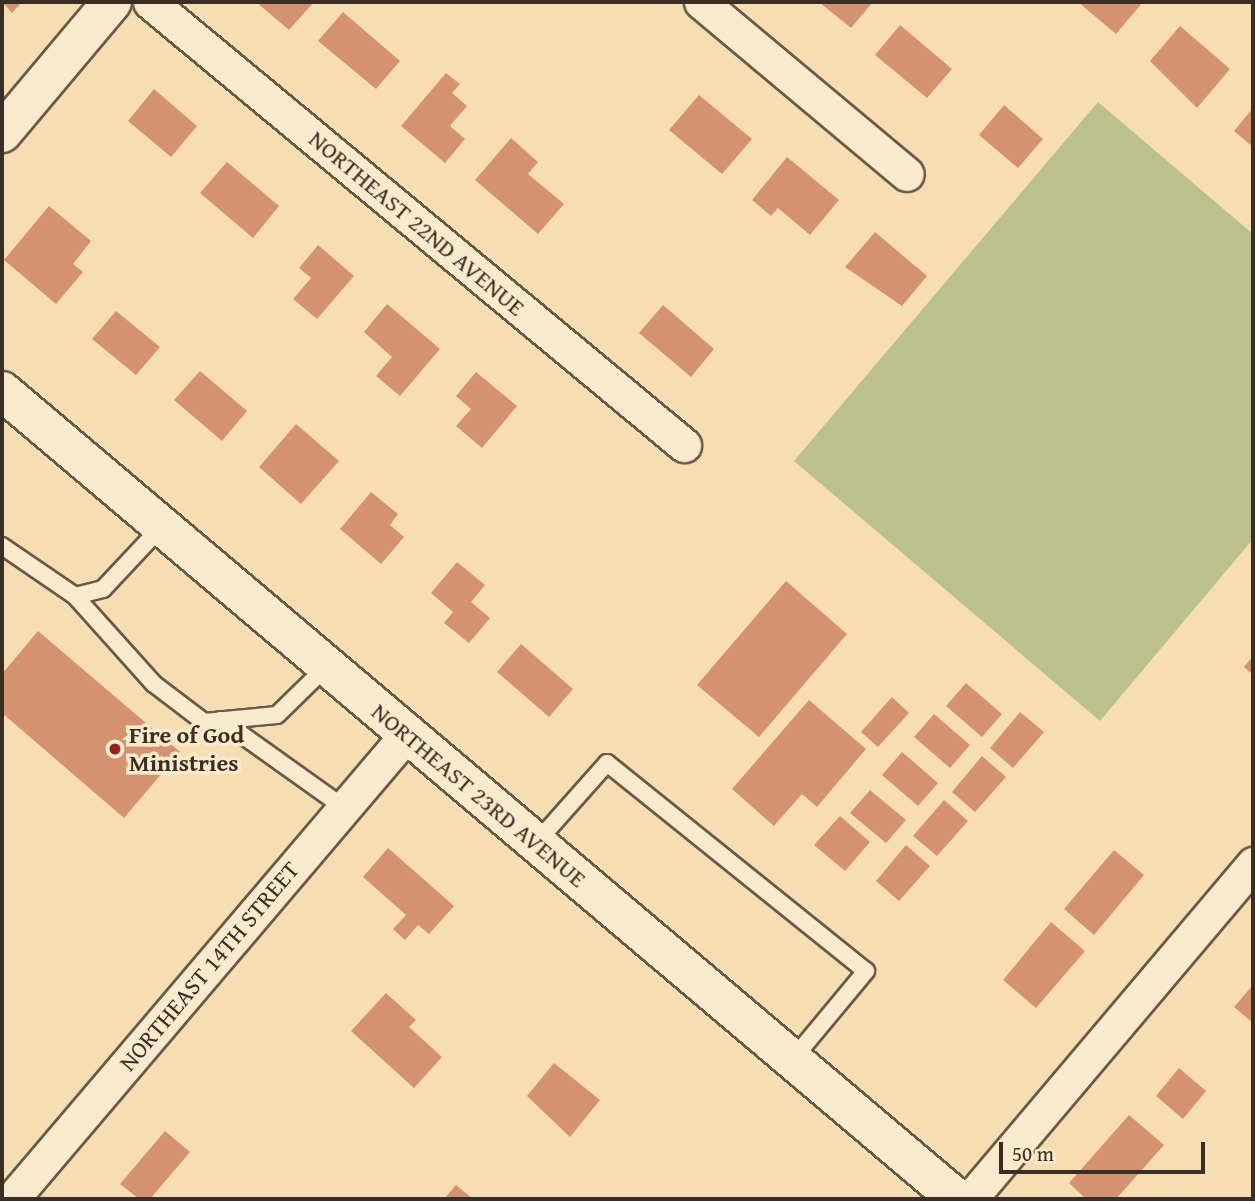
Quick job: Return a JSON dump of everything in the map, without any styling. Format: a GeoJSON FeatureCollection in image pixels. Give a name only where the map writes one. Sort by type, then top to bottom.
{"type":"FeatureCollection","features":[{"type":"Feature","properties":{"kind":"main road"},"geometry":{"type":"LineString","coordinates":[[2,133],[112,2]]}},
{"type":"Feature","properties":{"kind":"main road","name":"NORTHEAST 23RD AVENUE"},"geometry":{"type":"LineString","coordinates":[[2,391],[957,1199]]}},
{"type":"Feature","properties":{"kind":"street","name":"NORTHEAST 22ND AVENUE"},"geometry":{"type":"LineString","coordinates":[[150,2],[684,444]]}},
{"type":"Feature","properties":{"kind":"street"},"geometry":{"type":"LineString","coordinates":[[701,2],[907,174]]}},
{"type":"Feature","properties":{"kind":"street","name":"NORTHEAST 14TH STREET"},"geometry":{"type":"LineString","coordinates":[[12,1199],[407,734]]}},
{"type":"Feature","properties":{"kind":"street"},"geometry":{"type":"LineString","coordinates":[[970,1199],[1253,864]]}},
{"type":"Feature","properties":{"kind":"lane"},"geometry":{"type":"LineString","coordinates":[[75,596],[103,589],[162,526]]}},
{"type":"Feature","properties":{"kind":"lane"},"geometry":{"type":"LineString","coordinates":[[2,546],[75,596],[154,684],[204,722],[277,715],[327,666]]}},
{"type":"Feature","properties":{"kind":"lane"},"geometry":{"type":"LineString","coordinates":[[221,720],[344,807]]}},
{"type":"Feature","properties":{"kind":"lane"},"geometry":{"type":"LineString","coordinates":[[536,843],[607,763],[866,971],[792,1060]]}},
{"type":"Feature","properties":{"kind":"green space"},"geometry":{"type":"Polygon","coordinates":[[[1098,102],[1253,234],[1253,539],[1100,721],[794,461],[1098,102]]]}},
{"type":"Feature","properties":{"kind":"building"},"geometry":{"type":"Polygon","coordinates":[[[2,2],[22,2],[12,13],[2,2]]]}},
{"type":"Feature","properties":{"kind":"building"},"geometry":{"type":"Polygon","coordinates":[[[256,2],[314,2],[289,30],[256,2]]]}},
{"type":"Feature","properties":{"kind":"building"},"geometry":{"type":"Polygon","coordinates":[[[819,2],[873,2],[851,28],[819,2]]]}},
{"type":"Feature","properties":{"kind":"building"},"geometry":{"type":"Polygon","coordinates":[[[1078,2],[1143,2],[1116,34],[1078,2]]]}},
{"type":"Feature","properties":{"kind":"building"},"geometry":{"type":"Polygon","coordinates":[[[343,12],[400,61],[376,89],[318,41],[343,12]]]}},
{"type":"Feature","properties":{"kind":"building"},"geometry":{"type":"Polygon","coordinates":[[[900,25],[952,69],[927,98],[875,55],[900,25]]]}},
{"type":"Feature","properties":{"kind":"building"},"geometry":{"type":"Polygon","coordinates":[[[1180,26],[1230,69],[1197,108],[1150,61],[1180,26]]]}},
{"type":"Feature","properties":{"kind":"building"},"geometry":{"type":"Polygon","coordinates":[[[446,73],[460,84],[452,93],[467,106],[450,126],[465,139],[445,163],[401,126],[446,73]]]}},
{"type":"Feature","properties":{"kind":"building"},"geometry":{"type":"Polygon","coordinates":[[[154,89],[197,126],[171,157],[128,121],[154,89]]]}},
{"type":"Feature","properties":{"kind":"building"},"geometry":{"type":"Polygon","coordinates":[[[699,95],[752,139],[722,174],[669,130],[699,95]]]}},
{"type":"Feature","properties":{"kind":"building"},"geometry":{"type":"Polygon","coordinates":[[[1004,105],[1043,139],[1018,168],[979,135],[1004,105]]]}},
{"type":"Feature","properties":{"kind":"building"},"geometry":{"type":"Polygon","coordinates":[[[1253,108],[1253,147],[1234,131],[1253,108]]]}},
{"type":"Feature","properties":{"kind":"building"},"geometry":{"type":"Polygon","coordinates":[[[511,138],[538,162],[528,174],[564,204],[538,234],[475,180],[511,138]]]}},
{"type":"Feature","properties":{"kind":"building"},"geometry":{"type":"Polygon","coordinates":[[[787,157],[839,200],[810,235],[778,208],[771,216],[752,200],[787,157]]]}},
{"type":"Feature","properties":{"kind":"building"},"geometry":{"type":"Polygon","coordinates":[[[227,162],[279,206],[253,238],[200,193],[227,162]]]}},
{"type":"Feature","properties":{"kind":"building"},"geometry":{"type":"Polygon","coordinates":[[[49,206],[91,241],[73,264],[83,272],[56,304],[4,260],[49,206]]]}},
{"type":"Feature","properties":{"kind":"building"},"geometry":{"type":"Polygon","coordinates":[[[875,232],[927,276],[902,306],[845,267],[875,232]]]}},
{"type":"Feature","properties":{"kind":"building"},"geometry":{"type":"Polygon","coordinates":[[[318,245],[354,276],[317,319],[293,299],[311,278],[299,268],[318,245]]]}},
{"type":"Feature","properties":{"kind":"building"},"geometry":{"type":"Polygon","coordinates":[[[387,304],[440,349],[400,396],[376,376],[392,357],[364,332],[387,304]]]}},
{"type":"Feature","properties":{"kind":"building"},"geometry":{"type":"Polygon","coordinates":[[[663,305],[714,349],[691,377],[639,333],[663,305]]]}},
{"type":"Feature","properties":{"kind":"building"},"geometry":{"type":"Polygon","coordinates":[[[116,311],[160,347],[136,375],[92,339],[116,311]]]}},
{"type":"Feature","properties":{"kind":"building"},"geometry":{"type":"Polygon","coordinates":[[[200,371],[247,411],[222,441],[174,400],[200,371]]]}},
{"type":"Feature","properties":{"kind":"building"},"geometry":{"type":"Polygon","coordinates":[[[476,372],[517,406],[482,448],[456,426],[471,409],[456,396],[476,372]]]}},
{"type":"Feature","properties":{"kind":"building"},"geometry":{"type":"Polygon","coordinates":[[[296,424],[339,461],[301,504],[259,467],[296,424]]]}},
{"type":"Feature","properties":{"kind":"building"},"geometry":{"type":"Polygon","coordinates":[[[371,492],[398,514],[390,525],[404,537],[381,564],[340,529],[371,492]]]}},
{"type":"Feature","properties":{"kind":"building"},"geometry":{"type":"Polygon","coordinates":[[[457,562],[485,585],[471,602],[490,618],[469,643],[444,623],[453,612],[431,593],[457,562]]]}},
{"type":"Feature","properties":{"kind":"building"},"geometry":{"type":"Polygon","coordinates":[[[786,581],[847,634],[759,737],[697,685],[786,581]]]}},
{"type":"Feature","properties":{"kind":"building"},"geometry":{"type":"Polygon","coordinates":[[[38,631],[180,752],[124,818],[2,713],[2,674],[38,631]]]}},
{"type":"Feature","properties":{"kind":"building"},"geometry":{"type":"Polygon","coordinates":[[[521,644],[573,689],[549,717],[497,672],[521,644]]]}},
{"type":"Feature","properties":{"kind":"building"},"geometry":{"type":"Polygon","coordinates":[[[1253,656],[1253,675],[1244,667],[1253,656]]]}},
{"type":"Feature","properties":{"kind":"building"},"geometry":{"type":"Polygon","coordinates":[[[966,683],[1002,714],[982,737],[946,706],[966,683]]]}},
{"type":"Feature","properties":{"kind":"building"},"geometry":{"type":"Polygon","coordinates":[[[892,697],[909,713],[878,747],[861,732],[892,697]]]}},
{"type":"Feature","properties":{"kind":"building"},"geometry":{"type":"Polygon","coordinates":[[[809,700],[866,749],[817,807],[802,794],[774,826],[732,789],[809,700]]]}},
{"type":"Feature","properties":{"kind":"building"},"geometry":{"type":"Polygon","coordinates":[[[1020,712],[1044,732],[1013,768],[990,748],[1020,712]]]}},
{"type":"Feature","properties":{"kind":"building"},"geometry":{"type":"Polygon","coordinates":[[[934,714],[970,745],[950,768],[914,737],[934,714]]]}},
{"type":"Feature","properties":{"kind":"building"},"geometry":{"type":"Polygon","coordinates":[[[902,752],[938,783],[918,806],[882,775],[902,752]]]}},
{"type":"Feature","properties":{"kind":"building"},"geometry":{"type":"Polygon","coordinates":[[[982,756],[1006,777],[975,812],[952,792],[982,756]]]}},
{"type":"Feature","properties":{"kind":"building"},"geometry":{"type":"Polygon","coordinates":[[[870,790],[906,820],[886,843],[850,813],[870,790]]]}},
{"type":"Feature","properties":{"kind":"building"},"geometry":{"type":"Polygon","coordinates":[[[944,800],[968,821],[937,856],[913,836],[944,800]]]}},
{"type":"Feature","properties":{"kind":"building"},"geometry":{"type":"Polygon","coordinates":[[[840,816],[870,842],[845,871],[814,845],[840,816]]]}},
{"type":"Feature","properties":{"kind":"building"},"geometry":{"type":"Polygon","coordinates":[[[906,845],[930,866],[899,901],[876,881],[906,845]]]}},
{"type":"Feature","properties":{"kind":"building"},"geometry":{"type":"Polygon","coordinates":[[[388,848],[454,906],[429,934],[418,925],[405,940],[393,929],[406,915],[363,877],[388,848]]]}},
{"type":"Feature","properties":{"kind":"building"},"geometry":{"type":"Polygon","coordinates":[[[1114,850],[1144,875],[1094,935],[1064,909],[1114,850]]]}},
{"type":"Feature","properties":{"kind":"building"},"geometry":{"type":"Polygon","coordinates":[[[1051,922],[1085,951],[1036,1008],[1003,980],[1051,922]]]}},
{"type":"Feature","properties":{"kind":"building"},"geometry":{"type":"Polygon","coordinates":[[[1253,985],[1253,1023],[1234,1007],[1253,985]]]}},
{"type":"Feature","properties":{"kind":"building"},"geometry":{"type":"Polygon","coordinates":[[[386,993],[416,1020],[409,1027],[442,1057],[414,1088],[351,1031],[386,993]]]}},
{"type":"Feature","properties":{"kind":"building"},"geometry":{"type":"Polygon","coordinates":[[[554,1063],[600,1100],[570,1137],[527,1096],[554,1063]]]}},
{"type":"Feature","properties":{"kind":"building"},"geometry":{"type":"Polygon","coordinates":[[[1179,1068],[1206,1091],[1183,1119],[1156,1096],[1179,1068]]]}},
{"type":"Feature","properties":{"kind":"building"},"geometry":{"type":"Polygon","coordinates":[[[1129,1115],[1164,1145],[1116,1199],[1086,1199],[1069,1183],[1129,1115]]]}},
{"type":"Feature","properties":{"kind":"building"},"geometry":{"type":"Polygon","coordinates":[[[165,1131],[190,1152],[150,1199],[139,1199],[120,1184],[165,1131]]]}},
{"type":"Feature","properties":{"kind":"building"},"geometry":{"type":"Polygon","coordinates":[[[456,1185],[473,1199],[444,1199],[456,1185]]]}},
{"type":"Feature","properties":{"kind":"place","name":"Fire of God Ministries"},"geometry":{"type":"Point","coordinates":[115,749]}}]}
